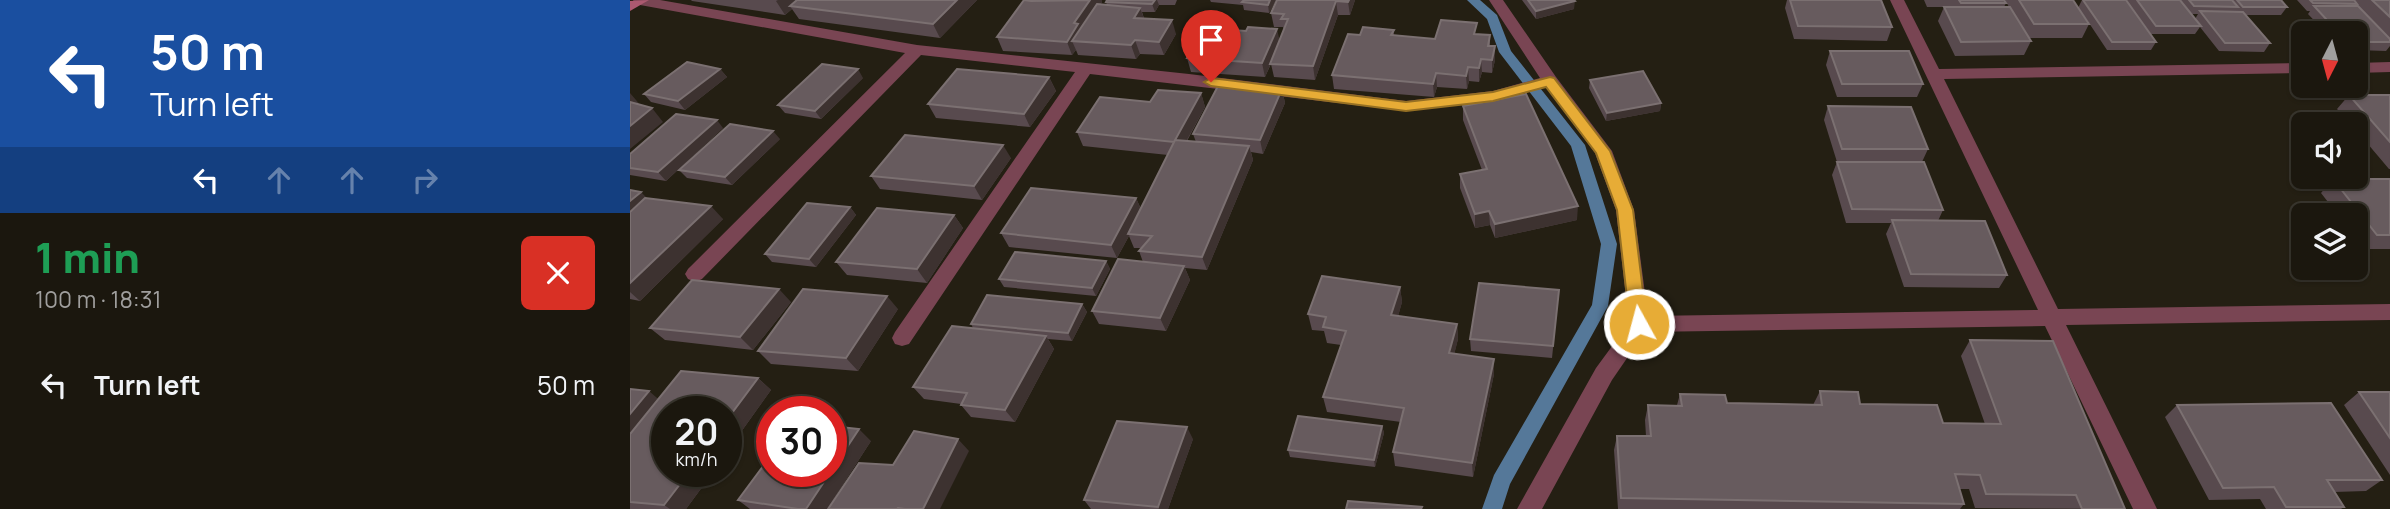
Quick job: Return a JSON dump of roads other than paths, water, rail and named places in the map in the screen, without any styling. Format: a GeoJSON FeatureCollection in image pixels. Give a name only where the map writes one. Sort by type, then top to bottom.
{"type":"FeatureCollection","features":[{"type":"Feature","properties":{"kind":"main road"},"geometry":{"type":"LineString","coordinates":[[630,6],[641,0]]}},
{"type":"Feature","properties":{"kind":"street"},"geometry":{"type":"LineString","coordinates":[[641,0],[917,50],[1406,106],[1493,96],[1550,81]]}},
{"type":"Feature","properties":{"kind":"street"},"geometry":{"type":"LineString","coordinates":[[1496,0],[1550,81],[1603,151],[1625,210],[1639,324],[1604,374],[1529,509]]}},
{"type":"Feature","properties":{"kind":"street"},"geometry":{"type":"LineString","coordinates":[[1897,0],[1936,74],[2145,509]]}},
{"type":"Feature","properties":{"kind":"street"},"geometry":{"type":"LineString","coordinates":[[695,274],[917,50]]}},
{"type":"Feature","properties":{"kind":"street"},"geometry":{"type":"LineString","coordinates":[[2368,68],[2390,67]]}},
{"type":"Feature","properties":{"kind":"street"},"geometry":{"type":"LineString","coordinates":[[902,338],[1086,68]]}},
{"type":"Feature","properties":{"kind":"street"},"geometry":{"type":"LineString","coordinates":[[1936,74],[2291,68]]}},
{"type":"Feature","properties":{"kind":"street"},"geometry":{"type":"LineString","coordinates":[[1639,324],[2390,312]]}},
{"type":"Feature","properties":{"kind":"waterway"},"geometry":{"type":"LineString","coordinates":[[1473,0],[1493,18],[1505,52],[1578,145],[1609,244],[1600,306],[1501,481],[1492,509]]}}]}
